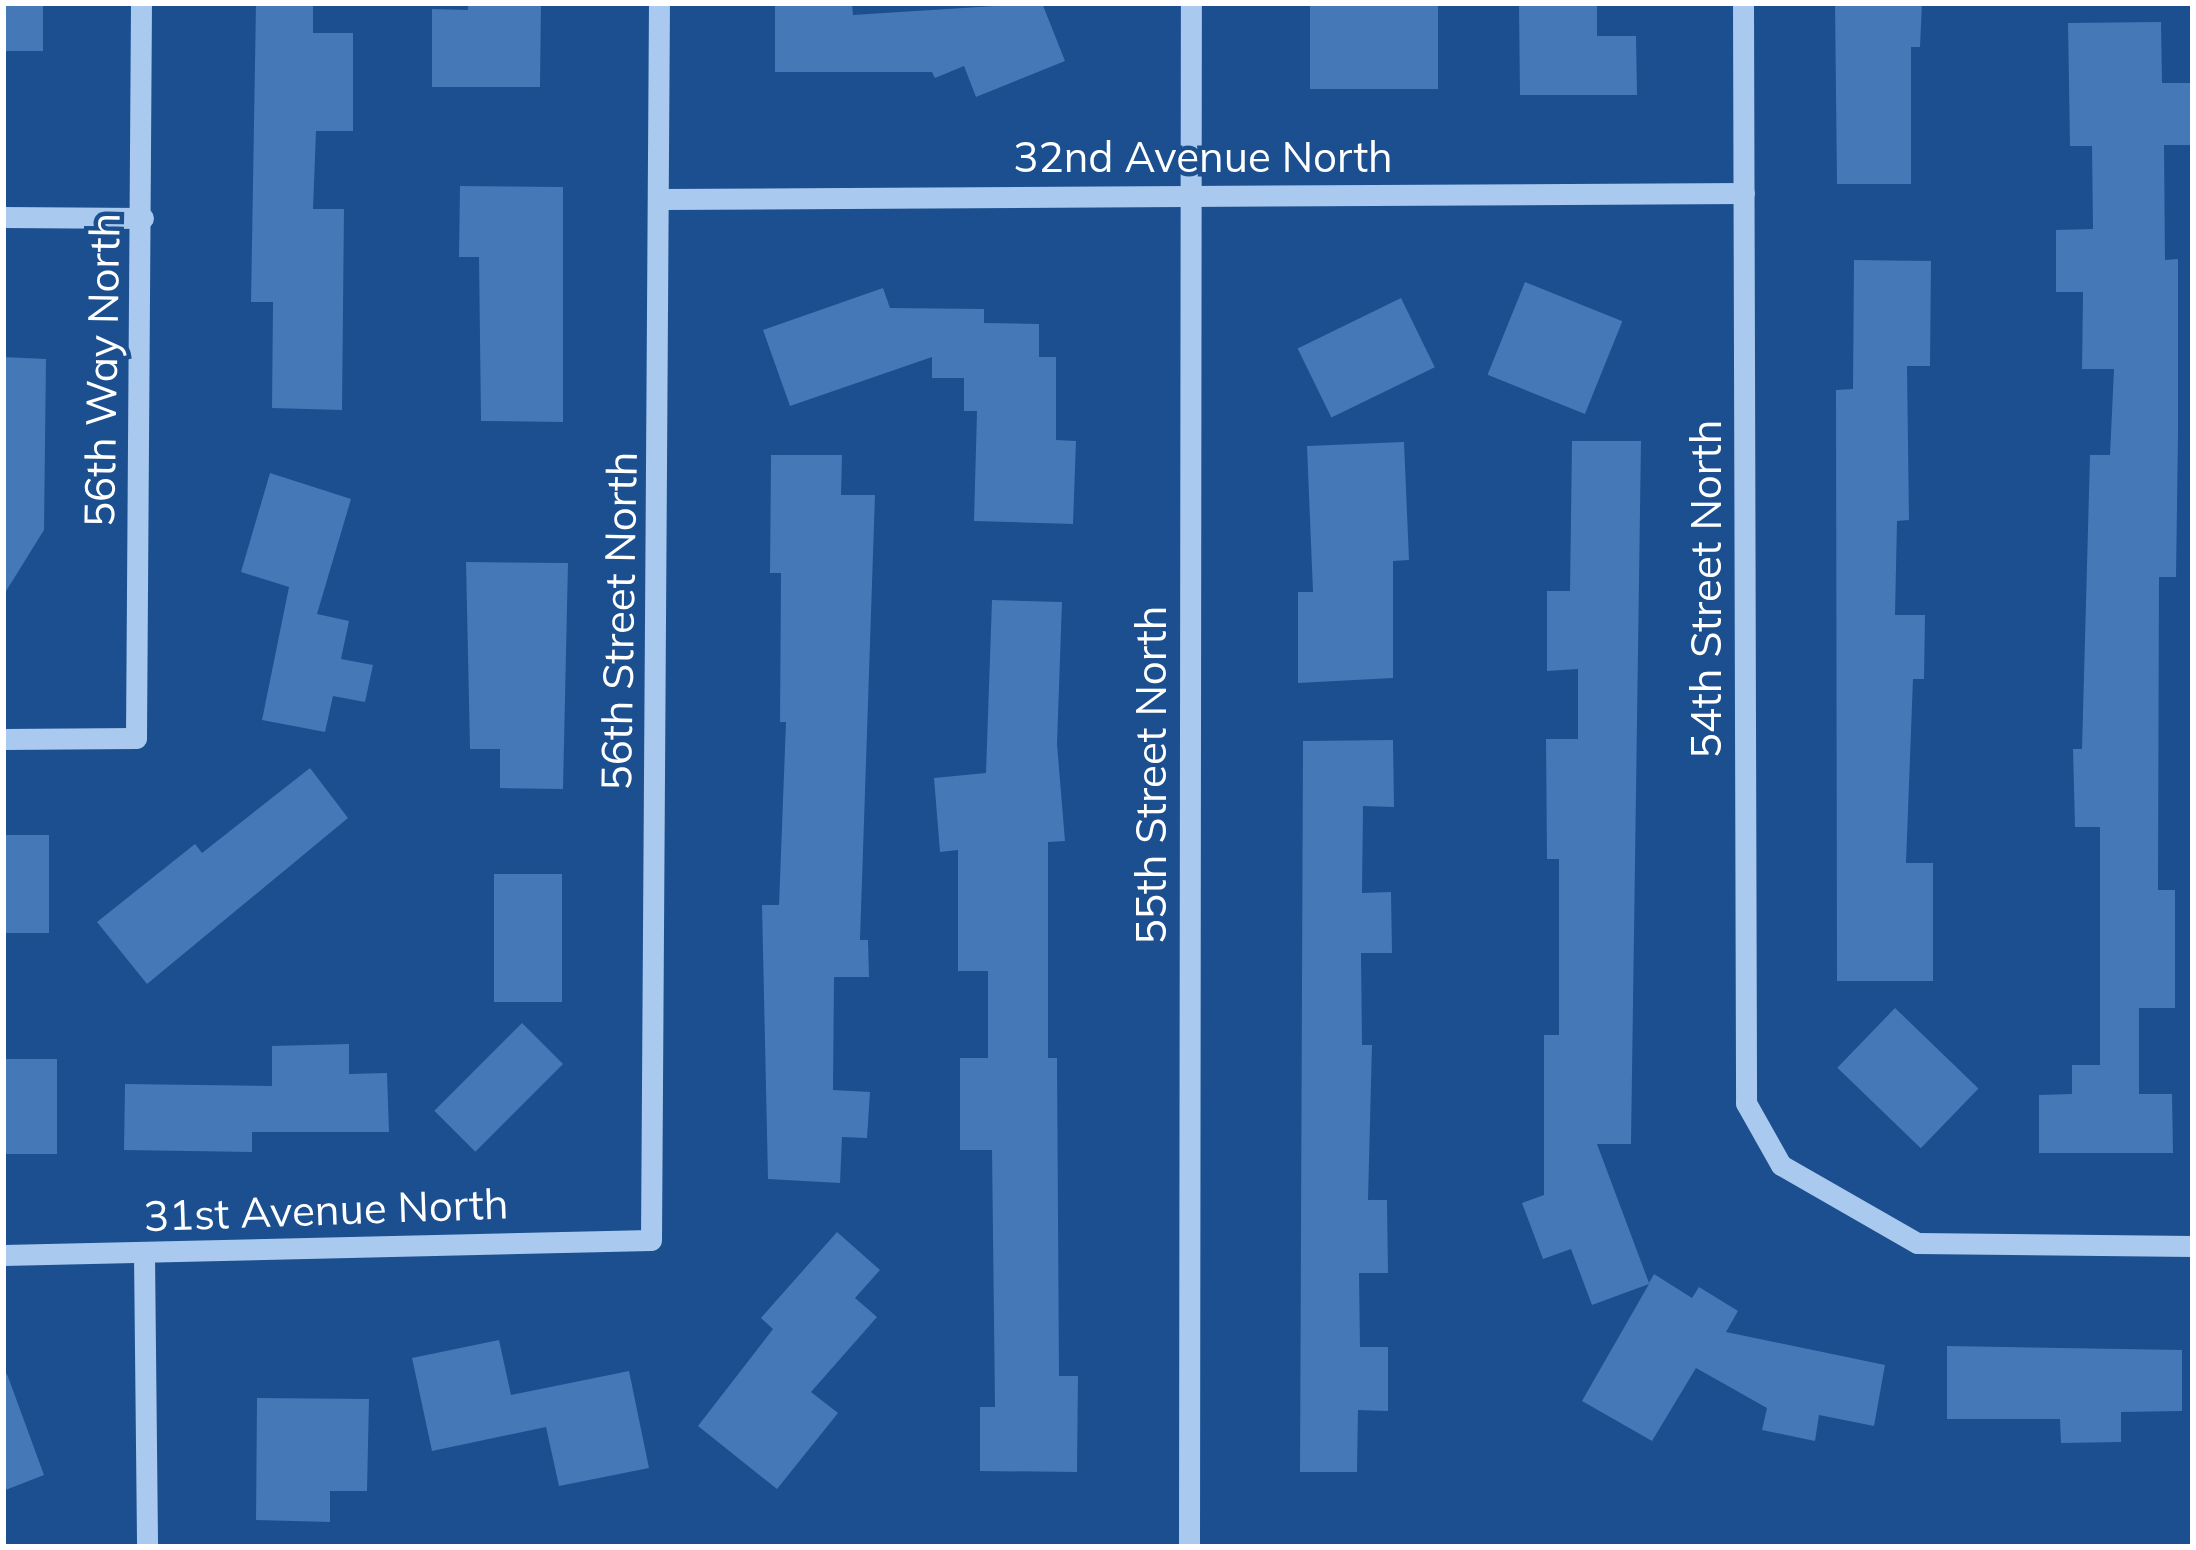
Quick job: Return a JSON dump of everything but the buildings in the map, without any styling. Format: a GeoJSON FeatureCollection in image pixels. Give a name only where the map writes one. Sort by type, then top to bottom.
{"type":"FeatureCollection","features":[{"type":"Feature","properties":{"kind":"street","name":"56th Way North"},"geometry":{"type":"LineString","coordinates":[[3,739],[136,739],[141,3]]}},
{"type":"Feature","properties":{"kind":"street","name":"56th Street North"},"geometry":{"type":"LineString","coordinates":[[651,1240],[662,200],[659,3]]}},
{"type":"Feature","properties":{"kind":"street","name":"55th Street North"},"geometry":{"type":"LineString","coordinates":[[1189,1547],[1191,3]]}},
{"type":"Feature","properties":{"kind":"street","name":"54th Street North"},"geometry":{"type":"LineString","coordinates":[[1744,3],[1746,1103],[1781,1166],[1917,1243],[2193,1246]]}},
{"type":"Feature","properties":{"kind":"street","name":"32nd Avenue North"},"geometry":{"type":"LineString","coordinates":[[662,200],[1744,193]]}},
{"type":"Feature","properties":{"kind":"street"},"geometry":{"type":"LineString","coordinates":[[3,217],[143,218]]}},
{"type":"Feature","properties":{"kind":"street","name":"31st Avenue North"},"geometry":{"type":"LineString","coordinates":[[3,1255],[651,1240]]}},
{"type":"Feature","properties":{"kind":"street"},"geometry":{"type":"LineString","coordinates":[[144,1254],[148,1547]]}}]}
